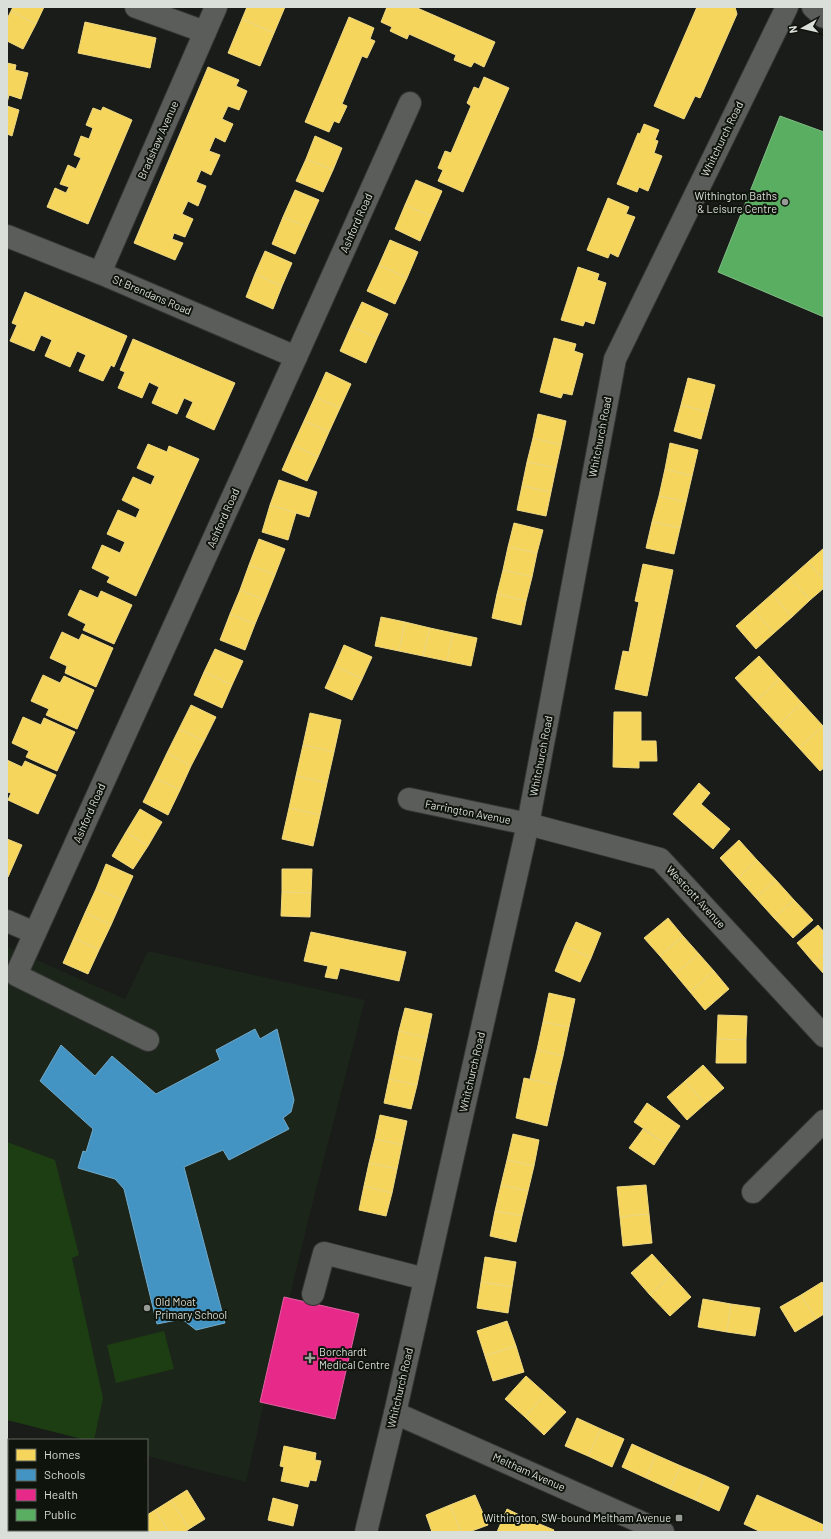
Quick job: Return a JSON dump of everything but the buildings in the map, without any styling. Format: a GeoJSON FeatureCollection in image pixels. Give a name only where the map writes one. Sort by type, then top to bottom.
{"type":"FeatureCollection","features":[{"type":"Feature","properties":{"kind":"street"},"geometry":{"type":"LineString","coordinates":[[136,7],[205,32]]}},
{"type":"Feature","properties":{"kind":"street","name":"Bradshaw Avenue"},"geometry":{"type":"LineString","coordinates":[[100,273],[216,7]]}},
{"type":"Feature","properties":{"kind":"street","name":"Whitchurch Road"},"geometry":{"type":"LineString","coordinates":[[366,1532],[395,1413],[528,824],[615,359],[787,7]]}},
{"type":"Feature","properties":{"kind":"street"},"geometry":{"type":"LineString","coordinates":[[813,7],[824,18]]}},
{"type":"Feature","properties":{"kind":"street","name":"Ashford Road"},"geometry":{"type":"LineString","coordinates":[[148,1040],[16,975],[410,103]]}},
{"type":"Feature","properties":{"kind":"street","name":"St Brendans Road"},"geometry":{"type":"LineString","coordinates":[[7,236],[100,273],[296,357]]}},
{"type":"Feature","properties":{"kind":"street","name":"Farrington Avenue"},"geometry":{"type":"LineString","coordinates":[[409,800],[528,824]]}},
{"type":"Feature","properties":{"kind":"street","name":"Westcott Avenue"},"geometry":{"type":"LineString","coordinates":[[528,824],[660,858],[824,1036]]}},
{"type":"Feature","properties":{"kind":"street"},"geometry":{"type":"LineString","coordinates":[[7,920],[35,933]]}},
{"type":"Feature","properties":{"kind":"street"},"geometry":{"type":"LineString","coordinates":[[753,1192],[824,1121]]}},
{"type":"Feature","properties":{"kind":"street"},"geometry":{"type":"LineString","coordinates":[[313,1294],[324,1253],[425,1278]]}},
{"type":"Feature","properties":{"kind":"street","name":"Meltham Avenue"},"geometry":{"type":"LineString","coordinates":[[395,1413],[663,1532]]}},
{"type":"Feature","properties":{"kind":"shaded area","name":"Old Moat Primary School"},"geometry":{"type":"Polygon","coordinates":[[[7,947],[125,999],[148,951],[365,1000],[312,1205],[246,1482],[148,1456],[148,1439],[82,1439],[7,1420],[7,947]]]}},
{"type":"Feature","properties":{"kind":"green space"},"geometry":{"type":"Polygon","coordinates":[[[7,1142],[55,1160],[79,1255],[72,1258],[103,1398],[94,1439],[82,1439],[7,1420],[7,1142]]]}},
{"type":"Feature","properties":{"kind":"green space"},"geometry":{"type":"Polygon","coordinates":[[[164,1331],[174,1369],[116,1383],[107,1345],[164,1331]]]}},
{"type":"Feature","properties":{"kind":"place","name":"Withington Baths & Leisure Centre"},"geometry":{"type":"Point","coordinates":[785,202]}},
{"type":"Feature","properties":{"kind":"place","name":"Old Moat Primary School"},"geometry":{"type":"Point","coordinates":[147,1308]}},
{"type":"Feature","properties":{"kind":"place","name":"Borchardt Medical Centre"},"geometry":{"type":"Point","coordinates":[310,1358]}},
{"type":"Feature","properties":{"kind":"place","name":"Withington, SW-bound Meltham Avenue"},"geometry":{"type":"Point","coordinates":[679,1518]}}]}
